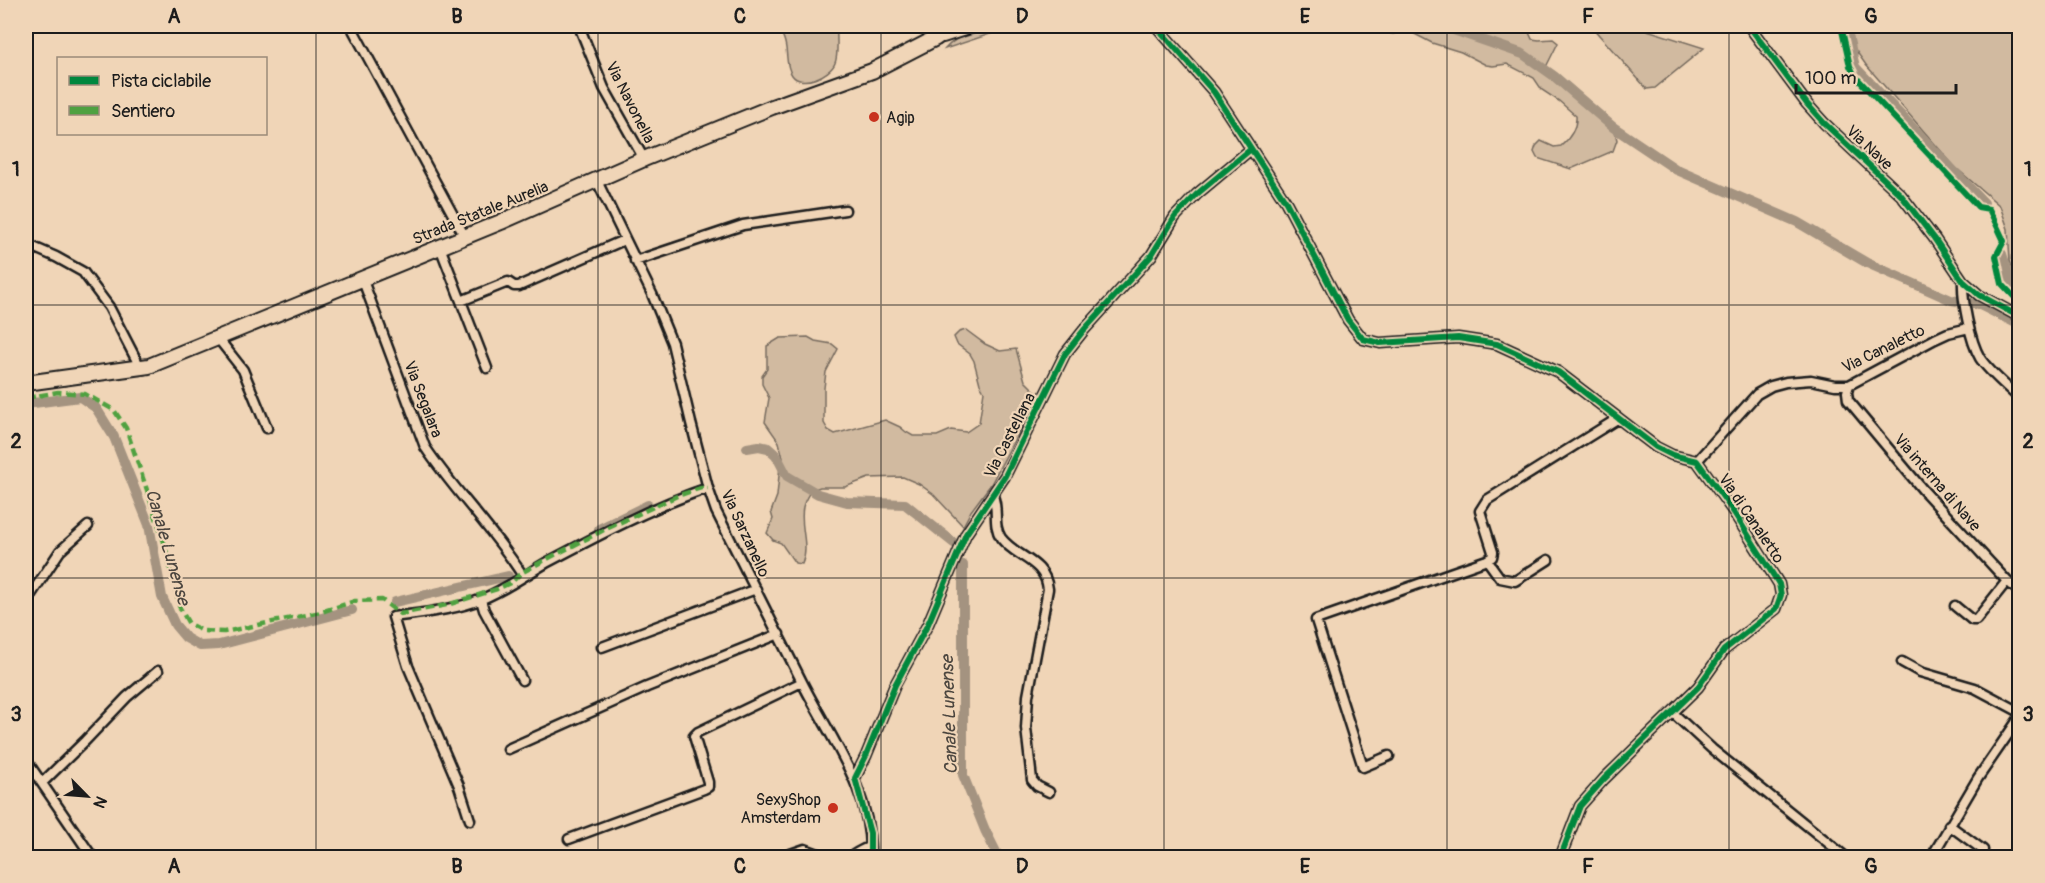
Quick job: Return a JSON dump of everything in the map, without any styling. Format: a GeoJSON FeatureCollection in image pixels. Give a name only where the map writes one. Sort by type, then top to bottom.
{"type":"FeatureCollection","features":[{"type":"Feature","properties":{"kind":"main road","name":"Strada Statale Aurelia"},"geometry":{"type":"LineString","coordinates":[[936,38],[952,26]]}},
{"type":"Feature","properties":{"kind":"main road","name":"Strada Statale Aurelia"},"geometry":{"type":"LineString","coordinates":[[26,383],[148,366],[465,237],[644,159],[772,107],[872,70],[936,38],[974,26]]}},
{"type":"Feature","properties":{"kind":"street"},"geometry":{"type":"LineString","coordinates":[[351,26],[465,237]]}},
{"type":"Feature","properties":{"kind":"street","name":"Via Navonella"},"geometry":{"type":"LineString","coordinates":[[579,26],[604,88],[644,159]]}},
{"type":"Feature","properties":{"kind":"street"},"geometry":{"type":"LineString","coordinates":[[1156,26],[1214,92],[1286,202],[1348,320],[1363,339],[1380,343],[1458,339],[1497,344],[1558,372],[1656,447],[1672,455],[1697,461]]}},
{"type":"Feature","properties":{"kind":"street","name":"Via Nave"},"geometry":{"type":"LineString","coordinates":[[1749,26],[1807,104],[1824,123],[1901,195],[1963,281],[1979,295],[2019,318]]}},
{"type":"Feature","properties":{"kind":"street","name":"Via Castellana"},"geometry":{"type":"LineString","coordinates":[[855,778],[896,685],[928,624],[966,534],[1005,476],[1065,354],[1151,256],[1175,217],[1197,194],[1251,149]]}},
{"type":"Feature","properties":{"kind":"street","name":"Via Sarzanello"},"geometry":{"type":"LineString","coordinates":[[597,181],[652,294],[672,343],[708,488],[716,511],[802,682],[855,778],[870,833],[870,858]]}},
{"type":"Feature","properties":{"kind":"street"},"geometry":{"type":"LineString","coordinates":[[635,261],[742,225],[845,210]]}},
{"type":"Feature","properties":{"kind":"street"},"geometry":{"type":"LineString","coordinates":[[461,301],[508,282],[513,286],[519,286],[624,240]]}},
{"type":"Feature","properties":{"kind":"street"},"geometry":{"type":"LineString","coordinates":[[26,244],[56,256],[83,272],[109,307],[140,367]]}},
{"type":"Feature","properties":{"kind":"street"},"geometry":{"type":"LineString","coordinates":[[440,247],[487,368]]}},
{"type":"Feature","properties":{"kind":"street","name":"Via Segalara"},"geometry":{"type":"LineString","coordinates":[[362,278],[425,447],[523,576]]}},
{"type":"Feature","properties":{"kind":"street"},"geometry":{"type":"LineString","coordinates":[[1963,281],[1962,293],[1970,328],[1981,359],[2019,399]]}},
{"type":"Feature","properties":{"kind":"street","name":"Via Canaletto"},"geometry":{"type":"LineString","coordinates":[[1697,461],[1757,394],[1772,386],[1786,382],[1812,380],[1835,385],[1849,385],[1935,339],[1948,333],[1970,328]]}},
{"type":"Feature","properties":{"kind":"street"},"geometry":{"type":"LineString","coordinates":[[218,337],[243,370],[267,428]]}},
{"type":"Feature","properties":{"kind":"street","name":"Via interna di Nave"},"geometry":{"type":"LineString","coordinates":[[1849,385],[1848,400],[1923,490],[2019,592]]}},
{"type":"Feature","properties":{"kind":"street"},"geometry":{"type":"LineString","coordinates":[[1389,756],[1363,767],[1316,620],[1492,557],[1493,552],[1480,511],[1487,500],[1617,419]]}},
{"type":"Feature","properties":{"kind":"street","name":"Via di Canaletto"},"geometry":{"type":"LineString","coordinates":[[1560,858],[1580,806],[1604,778],[1674,713],[1698,687],[1724,650],[1776,609],[1781,595],[1779,584],[1733,511],[1697,461]]}},
{"type":"Feature","properties":{"kind":"street"},"geometry":{"type":"LineString","coordinates":[[470,820],[459,786],[408,666],[393,617],[431,612],[481,600],[511,585],[523,576],[674,500],[708,488]]}},
{"type":"Feature","properties":{"kind":"street"},"geometry":{"type":"LineString","coordinates":[[993,496],[996,504],[996,529],[1000,536],[1005,543],[1040,569],[1047,580],[1048,589],[1028,696],[1026,728],[1032,780],[1037,786],[1049,792]]}},
{"type":"Feature","properties":{"kind":"street"},"geometry":{"type":"LineString","coordinates":[[26,602],[60,551],[87,526]]}},
{"type":"Feature","properties":{"kind":"street"},"geometry":{"type":"LineString","coordinates":[[1487,560],[1500,578],[1515,581],[1548,560]]}},
{"type":"Feature","properties":{"kind":"street"},"geometry":{"type":"LineString","coordinates":[[1955,606],[1972,620],[1977,620],[2007,581]]}},
{"type":"Feature","properties":{"kind":"street"},"geometry":{"type":"LineString","coordinates":[[602,647],[756,589]]}},
{"type":"Feature","properties":{"kind":"street"},"geometry":{"type":"LineString","coordinates":[[481,600],[522,680]]}},
{"type":"Feature","properties":{"kind":"street"},"geometry":{"type":"LineString","coordinates":[[508,749],[637,692],[779,634]]}},
{"type":"Feature","properties":{"kind":"street"},"geometry":{"type":"LineString","coordinates":[[1902,662],[1920,672],[1975,688],[2019,712]]}},
{"type":"Feature","properties":{"kind":"street"},"geometry":{"type":"LineString","coordinates":[[42,783],[127,697],[159,671]]}},
{"type":"Feature","properties":{"kind":"street"},"geometry":{"type":"LineString","coordinates":[[569,839],[708,787],[694,736],[802,682]]}},
{"type":"Feature","properties":{"kind":"street"},"geometry":{"type":"LineString","coordinates":[[1674,713],[1712,749],[1847,858]]}},
{"type":"Feature","properties":{"kind":"street"},"geometry":{"type":"LineString","coordinates":[[1931,858],[1978,778],[2019,717]]}},
{"type":"Feature","properties":{"kind":"street"},"geometry":{"type":"LineString","coordinates":[[26,760],[93,858]]}},
{"type":"Feature","properties":{"kind":"street"},"geometry":{"type":"LineString","coordinates":[[1949,825],[1983,850],[1981,858]]}},
{"type":"Feature","properties":{"kind":"street"},"geometry":{"type":"LineString","coordinates":[[846,858],[870,847]]}},
{"type":"Feature","properties":{"kind":"street"},"geometry":{"type":"LineString","coordinates":[[779,858],[805,849],[830,858]]}},
{"type":"Feature","properties":{"kind":"shaded area"},"geometry":{"type":"Polygon","coordinates":[[[778,26],[837,26],[837,55],[832,68],[815,79],[796,79],[788,67],[786,47],[778,26]]]}},
{"type":"Feature","properties":{"kind":"shaded area"},"geometry":{"type":"Polygon","coordinates":[[[1382,26],[1526,26],[1532,39],[1553,39],[1558,43],[1545,69],[1546,73],[1615,132],[1617,140],[1613,151],[1571,169],[1537,158],[1534,152],[1541,141],[1554,147],[1561,146],[1567,140],[1574,129],[1576,116],[1542,90],[1534,78],[1507,64],[1486,65],[1407,30],[1393,34],[1385,32],[1382,26]]]}},
{"type":"Feature","properties":{"kind":"shaded area"},"geometry":{"type":"Polygon","coordinates":[[[1591,26],[1647,26],[1647,30],[1704,48],[1655,88],[1647,89],[1591,26]]]}},
{"type":"Feature","properties":{"kind":"shaded area"},"geometry":{"type":"Polygon","coordinates":[[[1851,26],[2019,26],[2019,283],[2010,261],[2008,229],[2000,206],[1955,167],[1866,65],[1854,48],[1851,26]]]}},
{"type":"Feature","properties":{"kind":"shaded area"},"geometry":{"type":"Polygon","coordinates":[[[995,28],[1008,28],[945,49],[962,37],[995,28]]]}},
{"type":"Feature","properties":{"kind":"shaded area"},"geometry":{"type":"Polygon","coordinates":[[[966,330],[985,344],[1000,351],[1016,349],[1025,381],[1036,392],[1035,401],[991,484],[963,526],[933,494],[903,477],[869,478],[845,487],[820,487],[811,490],[806,498],[802,514],[804,557],[802,564],[795,563],[781,543],[773,540],[767,533],[773,519],[771,512],[777,496],[780,465],[783,458],[779,442],[765,422],[769,398],[762,384],[762,376],[767,369],[767,346],[780,338],[808,337],[815,341],[832,344],[838,349],[826,372],[824,388],[824,423],[828,430],[835,434],[885,420],[913,436],[937,436],[951,430],[966,432],[979,423],[984,391],[974,361],[970,354],[957,344],[954,337],[966,330]]]}},
{"type":"Feature","properties":{"kind":"waterway"},"geometry":{"type":"LineString","coordinates":[[1442,26],[1523,54],[1554,76],[1613,127],[1677,170],[1797,222],[1867,263],[1951,300],[1980,305],[2020,325]]}},
{"type":"Feature","properties":{"kind":"waterway","name":"Canale Lunense"},"geometry":{"type":"LineString","coordinates":[[1846,26],[1855,67],[1984,203]]}},
{"type":"Feature","properties":{"kind":"waterway","name":"Canale Lunense"},"geometry":{"type":"LineString","coordinates":[[2002,254],[2013,288],[2020,296]]}},
{"type":"Feature","properties":{"kind":"waterway","name":"Canale Lunense"},"geometry":{"type":"LineString","coordinates":[[26,404],[80,397],[96,408],[114,437],[149,525],[162,597],[175,625],[186,638],[200,646],[219,645],[352,610]]}},
{"type":"Feature","properties":{"kind":"waterway","name":"Canale Lunense"},"geometry":{"type":"LineString","coordinates":[[747,448],[759,446],[768,448],[776,455],[787,476],[818,494],[847,502],[905,504],[954,543]]}},
{"type":"Feature","properties":{"kind":"waterway","name":"Canale Lunense"},"geometry":{"type":"LineString","coordinates":[[599,529],[648,505]]}},
{"type":"Feature","properties":{"kind":"waterway","name":"Canale Lunense"},"geometry":{"type":"LineString","coordinates":[[963,565],[963,775],[999,858]]}},
{"type":"Feature","properties":{"kind":"waterway","name":"Canale Lunense"},"geometry":{"type":"LineString","coordinates":[[395,602],[508,576]]}},
{"type":"Feature","properties":{"kind":"marked path"},"geometry":{"type":"LineString","coordinates":[[26,398],[58,392],[85,394],[114,410],[126,428],[147,490],[164,542],[180,608],[189,624],[203,631],[224,632],[321,612],[355,601],[382,600],[400,614],[447,605],[497,589],[512,582],[521,573],[606,529],[677,496],[708,488]]}},
{"type":"Feature","properties":{"kind":"cycle path"},"geometry":{"type":"LineString","coordinates":[[1156,26],[1214,92],[1286,202],[1348,320],[1363,339],[1380,343],[1458,338],[1497,344],[1558,372],[1656,447],[1672,455],[1697,461],[1733,511],[1779,584],[1781,595],[1776,609],[1724,650],[1698,687],[1604,779],[1580,806],[1560,858]]}},
{"type":"Feature","properties":{"kind":"cycle path"},"geometry":{"type":"LineString","coordinates":[[1749,26],[1807,104],[1824,123],[1901,195],[1963,281],[1979,295],[2020,317]]}},
{"type":"Feature","properties":{"kind":"cycle path"},"geometry":{"type":"LineString","coordinates":[[1841,26],[1850,66],[1855,76],[1978,207],[1989,209],[2004,241],[1996,256],[2002,284],[2020,303]]}},
{"type":"Feature","properties":{"kind":"cycle path"},"geometry":{"type":"LineString","coordinates":[[870,858],[870,833],[855,778],[895,685],[928,624],[966,534],[1005,476],[1065,354],[1151,256],[1175,217],[1197,194],[1251,149]]}},
{"type":"Feature","properties":{"kind":"place","name":"Agip"},"geometry":{"type":"Point","coordinates":[874,117]}},
{"type":"Feature","properties":{"kind":"place","name":"SexyShop Amsterdam"},"geometry":{"type":"Point","coordinates":[833,808]}}]}
